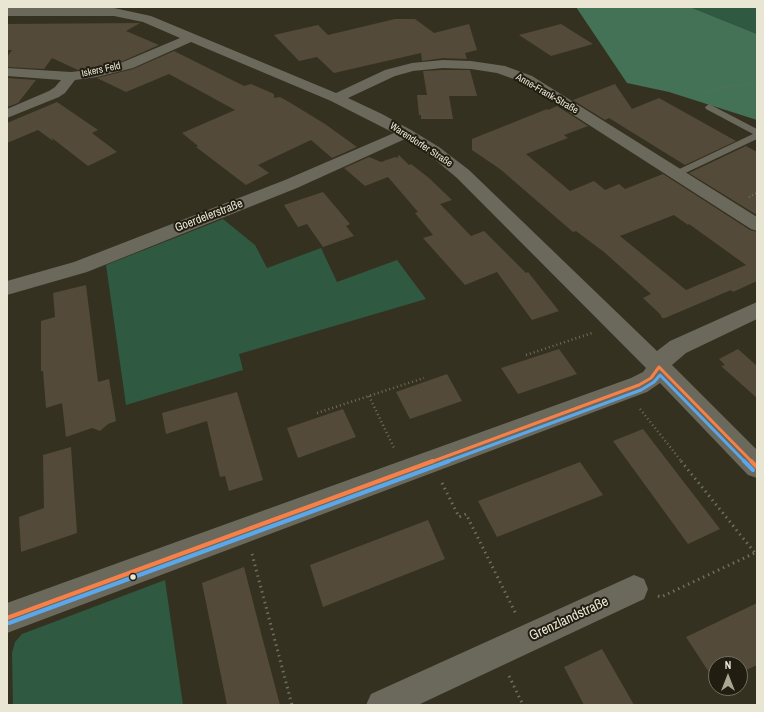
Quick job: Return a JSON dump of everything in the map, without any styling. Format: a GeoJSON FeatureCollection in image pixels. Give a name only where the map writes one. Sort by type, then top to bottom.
{"type":"FeatureCollection","features":[{"type":"Feature","properties":{"kind":"street","name":"Warendorfer Straße"},"geometry":{"type":"LineString","coordinates":[[7,12],[114,12],[147,19],[336,98],[377,117],[406,133],[433,150],[463,174],[617,325],[757,467]]}},
{"type":"Feature","properties":{"kind":"street","name":"Iskers Feld"},"geometry":{"type":"LineString","coordinates":[[7,72],[71,76],[97,73],[128,65],[190,38]]}},
{"type":"Feature","properties":{"kind":"street","name":"Anne-Frank-Straße"},"geometry":{"type":"LineString","coordinates":[[336,98],[390,73],[412,67],[443,64],[471,65],[500,69],[527,79],[757,225]]}},
{"type":"Feature","properties":{"kind":"street"},"geometry":{"type":"LineString","coordinates":[[7,114],[54,94],[60,90],[71,76]]}},
{"type":"Feature","properties":{"kind":"street","name":"Goerdelerstraße"},"geometry":{"type":"LineString","coordinates":[[7,288],[80,267],[291,184],[406,133]]}},
{"type":"Feature","properties":{"kind":"street"},"geometry":{"type":"LineString","coordinates":[[7,618],[639,385],[651,378],[666,356],[678,347],[757,310]]}},
{"type":"Feature","properties":{"kind":"street","name":"Grenzlandstraße"},"geometry":{"type":"LineString","coordinates":[[382,705],[634,589]]}},
{"type":"Feature","properties":{"kind":"lane"},"geometry":{"type":"LineString","coordinates":[[709,107],[757,134]]}},
{"type":"Feature","properties":{"kind":"lane"},"geometry":{"type":"LineString","coordinates":[[676,174],[757,134]]}},
{"type":"Feature","properties":{"kind":"path"},"geometry":{"type":"LineString","coordinates":[[709,107],[702,98],[704,93],[718,88],[757,83]]}},
{"type":"Feature","properties":{"kind":"path"},"geometry":{"type":"LineString","coordinates":[[526,354],[617,325]]}},
{"type":"Feature","properties":{"kind":"path"},"geometry":{"type":"LineString","coordinates":[[316,413],[424,378]]}},
{"type":"Feature","properties":{"kind":"path"},"geometry":{"type":"LineString","coordinates":[[624,390],[756,553],[661,597],[634,589]]}},
{"type":"Feature","properties":{"kind":"path"},"geometry":{"type":"LineString","coordinates":[[369,396],[404,471]]}},
{"type":"Feature","properties":{"kind":"path"},"geometry":{"type":"LineString","coordinates":[[432,461],[459,517],[466,514],[528,638]]}},
{"type":"Feature","properties":{"kind":"path"},"geometry":{"type":"LineString","coordinates":[[245,530],[292,705]]}},
{"type":"Feature","properties":{"kind":"path"},"geometry":{"type":"LineString","coordinates":[[498,652],[523,705]]}},
{"type":"Feature","properties":{"kind":"green space"},"geometry":{"type":"Polygon","coordinates":[[[576,7],[690,7],[757,34],[757,120],[669,92],[627,83],[576,7]]]}},
{"type":"Feature","properties":{"kind":"green space"},"geometry":{"type":"Polygon","coordinates":[[[690,7],[757,7],[757,34],[690,7]]]}},
{"type":"Feature","properties":{"kind":"green space"},"geometry":{"type":"Polygon","coordinates":[[[223,219],[255,245],[267,268],[321,248],[337,282],[397,260],[426,299],[239,354],[243,370],[126,405],[106,265],[223,219]]]}},
{"type":"Feature","properties":{"kind":"green space"},"geometry":{"type":"Polygon","coordinates":[[[165,580],[183,705],[13,705],[12,653],[15,642],[22,634],[165,580]]]}},
{"type":"Feature","properties":{"kind":"building"},"geometry":{"type":"Polygon","coordinates":[[[395,19],[415,19],[434,33],[469,24],[477,50],[465,53],[467,59],[443,58],[422,61],[421,53],[334,73],[317,57],[299,61],[274,35],[318,25],[328,35],[395,19]]]}},
{"type":"Feature","properties":{"kind":"building"},"geometry":{"type":"Polygon","coordinates":[[[140,23],[126,31],[159,45],[123,61],[97,68],[78,70],[52,58],[44,69],[7,67],[7,57],[12,50],[7,50],[7,24],[140,23]]]}},
{"type":"Feature","properties":{"kind":"building"},"geometry":{"type":"Polygon","coordinates":[[[561,24],[593,44],[551,56],[519,35],[561,24]]]}},
{"type":"Feature","properties":{"kind":"building"},"geometry":{"type":"Polygon","coordinates":[[[174,51],[244,86],[251,84],[274,94],[274,98],[280,97],[325,124],[357,147],[332,158],[311,140],[258,165],[269,173],[246,185],[196,147],[198,146],[182,133],[235,110],[169,74],[126,92],[97,78],[133,69],[174,51]]]}},
{"type":"Feature","properties":{"kind":"building"},"geometry":{"type":"Polygon","coordinates":[[[470,70],[477,96],[449,96],[453,119],[421,119],[421,115],[419,115],[417,95],[427,95],[423,71],[470,70]]]}},
{"type":"Feature","properties":{"kind":"building"},"geometry":{"type":"Polygon","coordinates":[[[7,78],[36,80],[18,103],[7,107],[7,78]]]}},
{"type":"Feature","properties":{"kind":"building"},"geometry":{"type":"Polygon","coordinates":[[[615,84],[632,109],[659,98],[736,141],[685,165],[609,118],[605,120],[573,100],[615,84]]]}},
{"type":"Feature","properties":{"kind":"building"},"geometry":{"type":"Polygon","coordinates":[[[57,102],[98,130],[92,133],[117,152],[88,166],[52,138],[53,141],[38,130],[7,143],[7,123],[57,102]]]}},
{"type":"Feature","properties":{"kind":"building"},"geometry":{"type":"Polygon","coordinates":[[[557,106],[588,126],[564,135],[568,138],[526,154],[570,191],[594,181],[605,190],[619,184],[625,189],[663,174],[750,230],[757,232],[757,281],[733,292],[731,290],[662,318],[660,314],[643,298],[651,294],[604,252],[576,231],[573,232],[500,169],[472,150],[472,139],[547,109],[548,110],[557,106]],[[674,215],[620,236],[686,290],[746,265],[689,224],[688,225],[674,215]]]}},
{"type":"Feature","properties":{"kind":"building"},"geometry":{"type":"Polygon","coordinates":[[[746,146],[757,152],[757,215],[689,173],[746,146]]]}},
{"type":"Feature","properties":{"kind":"building"},"geometry":{"type":"Polygon","coordinates":[[[399,155],[409,165],[411,164],[429,178],[452,200],[440,204],[471,236],[484,231],[526,273],[528,272],[559,311],[532,320],[497,272],[465,285],[423,238],[433,235],[415,213],[418,212],[388,177],[365,186],[344,168],[369,157],[381,162],[395,157],[397,158],[399,155]]]}},
{"type":"Feature","properties":{"kind":"building"},"geometry":{"type":"Polygon","coordinates":[[[323,192],[350,224],[346,226],[354,236],[323,247],[307,224],[298,227],[284,205],[323,192]]]}},
{"type":"Feature","properties":{"kind":"building"},"geometry":{"type":"Polygon","coordinates":[[[86,285],[98,382],[109,379],[116,421],[108,424],[100,431],[92,428],[66,437],[62,403],[46,408],[43,371],[41,371],[41,321],[55,317],[53,293],[86,285]]]}},
{"type":"Feature","properties":{"kind":"building"},"geometry":{"type":"Polygon","coordinates":[[[559,349],[577,374],[518,394],[501,368],[559,349]]]}},
{"type":"Feature","properties":{"kind":"building"},"geometry":{"type":"Polygon","coordinates":[[[738,349],[757,366],[757,398],[721,366],[725,365],[719,359],[738,349]]]}},
{"type":"Feature","properties":{"kind":"building"},"geometry":{"type":"Polygon","coordinates":[[[447,374],[462,401],[410,419],[396,392],[447,374]]]}},
{"type":"Feature","properties":{"kind":"building"},"geometry":{"type":"Polygon","coordinates":[[[237,392],[263,480],[229,491],[225,476],[220,477],[207,421],[166,434],[162,413],[237,392]]]}},
{"type":"Feature","properties":{"kind":"building"},"geometry":{"type":"Polygon","coordinates":[[[343,409],[356,437],[298,458],[287,428],[343,409]]]}},
{"type":"Feature","properties":{"kind":"building"},"geometry":{"type":"Polygon","coordinates":[[[643,429],[720,529],[688,544],[613,441],[643,429]]]}},
{"type":"Feature","properties":{"kind":"building"},"geometry":{"type":"Polygon","coordinates":[[[71,447],[77,533],[21,552],[19,517],[44,508],[43,455],[71,447]]]}},
{"type":"Feature","properties":{"kind":"building"},"geometry":{"type":"Polygon","coordinates":[[[580,462],[603,495],[497,537],[478,501],[580,462]]]}},
{"type":"Feature","properties":{"kind":"building"},"geometry":{"type":"Polygon","coordinates":[[[428,520],[445,559],[323,607],[310,565],[428,520]]]}},
{"type":"Feature","properties":{"kind":"building"},"geometry":{"type":"Polygon","coordinates":[[[244,567],[280,705],[227,705],[202,583],[244,567]]]}},
{"type":"Feature","properties":{"kind":"building"},"geometry":{"type":"Polygon","coordinates":[[[757,603],[757,665],[748,669],[748,656],[708,656],[708,671],[686,637],[757,603]]]}},
{"type":"Feature","properties":{"kind":"building"},"geometry":{"type":"Polygon","coordinates":[[[602,649],[634,705],[584,705],[564,667],[602,649]]]}},
{"type":"Feature","properties":{"kind":"transit line"},"geometry":{"type":"LineString","coordinates":[[659,367],[757,467]]}},
{"type":"Feature","properties":{"kind":"transit line"},"geometry":{"type":"LineString","coordinates":[[7,618],[639,385],[651,378],[659,367]]}},
{"type":"Feature","properties":{"kind":"transit line"},"geometry":{"type":"LineString","coordinates":[[9,623],[641,390],[654,382],[660,375],[753,470]]}}]}
